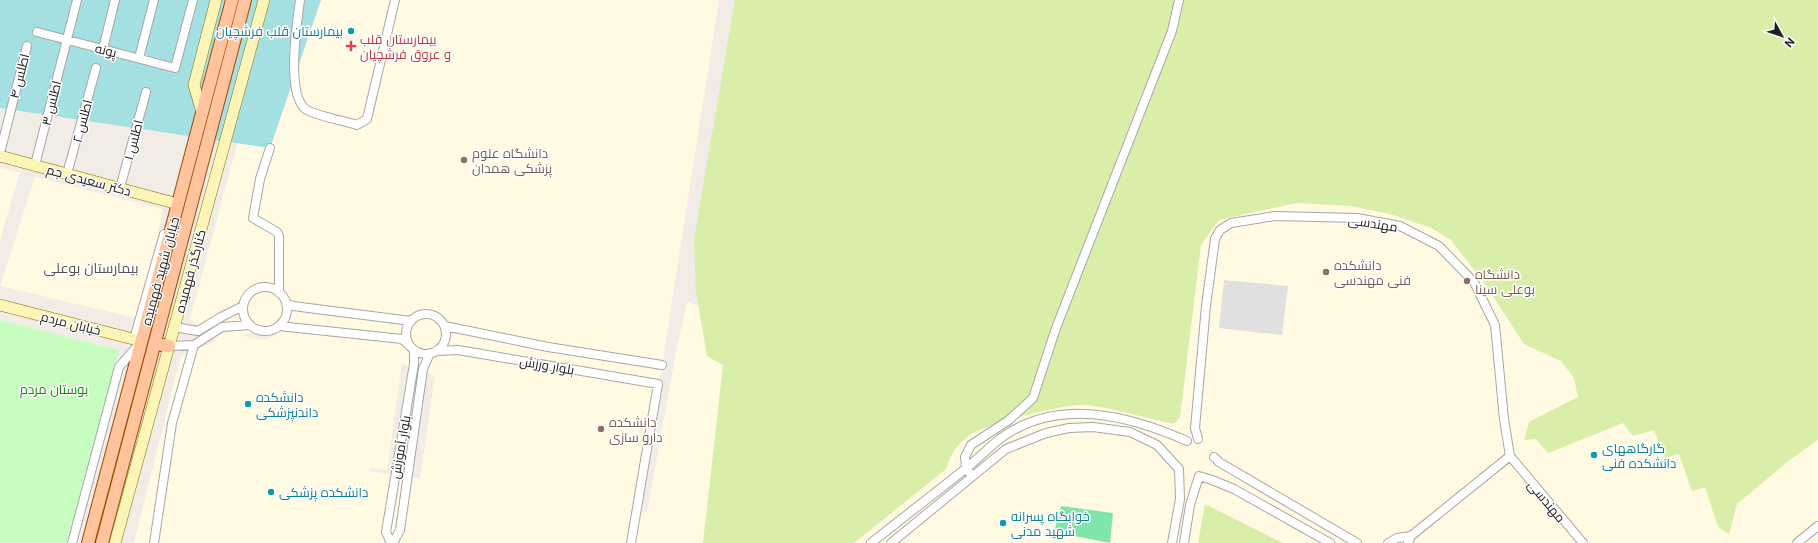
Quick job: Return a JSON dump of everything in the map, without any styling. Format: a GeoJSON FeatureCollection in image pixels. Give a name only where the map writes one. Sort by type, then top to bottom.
{"type":"FeatureCollection","features":[{"type":"Feature","properties":{"kind":"main road","name":"خیابان شهید فهمیده"},"geometry":{"type":"LineString","coordinates":[[88,543],[138,340],[232,0]]}},
{"type":"Feature","properties":{"kind":"main road","name":"خیابان شهید فهمیده"},"geometry":{"type":"LineString","coordinates":[[102,543],[245,0]]}},
{"type":"Feature","properties":{"kind":"main road"},"geometry":{"type":"LineString","coordinates":[[155,344],[169,346]]}},
{"type":"Feature","properties":{"kind":"street","name":"اطلس ۳"},"geometry":{"type":"LineString","coordinates":[[35,165],[77,0]]}},
{"type":"Feature","properties":{"kind":"street"},"geometry":{"type":"LineString","coordinates":[[103,49],[115,0]]}},
{"type":"Feature","properties":{"kind":"street"},"geometry":{"type":"LineString","coordinates":[[139,58],[154,0]]}},
{"type":"Feature","properties":{"kind":"street","name":"پونه"},"geometry":{"type":"LineString","coordinates":[[37,32],[175,68],[193,0]]}},
{"type":"Feature","properties":{"kind":"street"},"geometry":{"type":"LineString","coordinates":[[202,112],[194,86],[216,0]]}},
{"type":"Feature","properties":{"kind":"street","name":"کنارگذر فهمیده"},"geometry":{"type":"LineString","coordinates":[[116,543],[264,0]]}},
{"type":"Feature","properties":{"kind":"street"},"geometry":{"type":"LineString","coordinates":[[300,0],[295,37],[295,75],[297,94],[300,104],[307,110],[357,125],[367,119],[395,0]]}},
{"type":"Feature","properties":{"kind":"street"},"geometry":{"type":"LineString","coordinates":[[972,476],[966,468],[965,457],[971,445],[1008,420],[1033,398],[1056,328],[1172,31],[1179,0]]}},
{"type":"Feature","properties":{"kind":"street","name":"اطلس ۴"},"geometry":{"type":"LineString","coordinates":[[0,152],[27,46]]}},
{"type":"Feature","properties":{"kind":"street","name":"اطلس ۲"},"geometry":{"type":"LineString","coordinates":[[68,174],[96,68]]}},
{"type":"Feature","properties":{"kind":"street","name":"اطلس ۱"},"geometry":{"type":"LineString","coordinates":[[120,188],[146,92]]}},
{"type":"Feature","properties":{"kind":"street"},"geometry":{"type":"LineString","coordinates":[[270,148],[260,178],[253,218],[277,232],[279,236],[279,293]]}},
{"type":"Feature","properties":{"kind":"street","name":"دکتر سعیدی جم"},"geometry":{"type":"LineString","coordinates":[[0,156],[175,203]]}},
{"type":"Feature","properties":{"kind":"street","name":"مهندسی"},"geometry":{"type":"LineString","coordinates":[[1198,439],[1195,428],[1206,306],[1215,239],[1220,230],[1231,223],[1275,216],[1357,218],[1400,226],[1439,246],[1474,282],[1495,324],[1504,420],[1510,456],[1583,543]]}},
{"type":"Feature","properties":{"kind":"street"},"geometry":{"type":"LineString","coordinates":[[286,303],[286,316],[278,326],[267,331],[255,329],[250,326],[243,313],[243,306],[249,294],[260,288],[274,289],[286,303],[293,306],[411,321]]}},
{"type":"Feature","properties":{"kind":"street","name":"خیابان مردم"},"geometry":{"type":"LineString","coordinates":[[0,305],[138,340]]}},
{"type":"Feature","properties":{"kind":"street"},"geometry":{"type":"LineString","coordinates":[[174,327],[198,331],[243,306]]}},
{"type":"Feature","properties":{"kind":"street"},"geometry":{"type":"LineString","coordinates":[[278,326],[402,339],[413,348],[424,354],[433,352],[444,343],[446,337],[445,326],[435,316],[429,314],[422,314],[411,321],[406,332],[406,337],[413,348]]}},
{"type":"Feature","properties":{"kind":"street"},"geometry":{"type":"LineString","coordinates":[[169,346],[194,345],[222,327],[250,326]]}},
{"type":"Feature","properties":{"kind":"street","name":"بلوار ورزش"},"geometry":{"type":"LineString","coordinates":[[445,326],[548,347],[662,365]]}},
{"type":"Feature","properties":{"kind":"street"},"geometry":{"type":"LineString","coordinates":[[72,543],[119,367],[138,340]]}},
{"type":"Feature","properties":{"kind":"street"},"geometry":{"type":"LineString","coordinates":[[154,543],[172,423],[194,345]]}},
{"type":"Feature","properties":{"kind":"street","name":"بلوار آموزش"},"geometry":{"type":"LineString","coordinates":[[413,348],[414,364],[386,532],[392,543],[400,530],[423,369],[433,352]]}},
{"type":"Feature","properties":{"kind":"street","name":"بلوار ورزش"},"geometry":{"type":"LineString","coordinates":[[433,352],[458,350],[658,384],[631,543]]}},
{"type":"Feature","properties":{"kind":"street"},"geometry":{"type":"LineString","coordinates":[[871,543],[1002,438],[1033,421],[1066,413],[1096,414],[1131,421],[1163,430],[1187,440]]}},
{"type":"Feature","properties":{"kind":"street"},"geometry":{"type":"LineString","coordinates":[[891,543],[1006,449],[1046,433],[1069,428],[1093,427],[1130,432],[1157,445],[1179,469],[1180,499],[1172,543]]}},
{"type":"Feature","properties":{"kind":"street"},"geometry":{"type":"LineString","coordinates":[[1388,543],[1397,538],[1410,539],[1510,456]]}},
{"type":"Feature","properties":{"kind":"street"},"geometry":{"type":"LineString","coordinates":[[1214,457],[1219,462],[1357,543]]}},
{"type":"Feature","properties":{"kind":"street"},"geometry":{"type":"LineString","coordinates":[[397,467],[408,469]]}},
{"type":"Feature","properties":{"kind":"street"},"geometry":{"type":"LineString","coordinates":[[1184,543],[1190,505],[1199,476],[1234,489],[1330,543]]}},
{"type":"Feature","properties":{"kind":"street"},"geometry":{"type":"LineString","coordinates":[[1797,543],[1818,526]]}},
{"type":"Feature","properties":{"kind":"shaded area"},"geometry":{"type":"Polygon","coordinates":[[[276,0],[719,0],[662,365],[636,510],[647,512],[676,352],[687,302],[741,320],[1139,261],[1421,82],[1818,0],[1818,543],[134,543],[181,356],[216,341],[190,319],[276,0]],[[295,323],[242,335],[250,338],[265,340],[286,330],[328,336],[295,323]],[[402,364],[387,470],[370,468],[369,471],[420,479],[435,376],[402,364]]]}},
{"type":"Feature","properties":{"kind":"shaded area"},"geometry":{"type":"Polygon","coordinates":[[[0,168],[20,172],[0,240],[0,168]]]}},
{"type":"Feature","properties":{"kind":"shaded area"},"geometry":{"type":"Polygon","coordinates":[[[35,177],[163,209],[140,319],[0,286],[35,177]]]}},
{"type":"Feature","properties":{"kind":"shaded area"},"geometry":{"type":"Polygon","coordinates":[[[1224,280],[1288,286],[1282,335],[1219,328],[1224,280]]]}},
{"type":"Feature","properties":{"kind":"green space"},"geometry":{"type":"Polygon","coordinates":[[[735,0],[1818,0],[1818,440],[1791,459],[1737,504],[1729,534],[1718,527],[1705,487],[1692,491],[1679,454],[1665,458],[1654,430],[1633,436],[1623,423],[1548,453],[1536,439],[1524,440],[1529,422],[1578,397],[1574,378],[1561,361],[1524,344],[1485,284],[1451,240],[1431,228],[1390,214],[1351,206],[1296,203],[1219,220],[1201,245],[1180,417],[1174,424],[1087,405],[1063,407],[1027,415],[992,425],[970,435],[955,450],[946,469],[854,543],[703,543],[723,365],[707,356],[696,292],[694,239],[735,0]]]}},
{"type":"Feature","properties":{"kind":"green space","name":"بوستان مردم"},"geometry":{"type":"Polygon","coordinates":[[[0,320],[119,350],[67,543],[0,543],[0,320]]]}},
{"type":"Feature","properties":{"kind":"green space"},"geometry":{"type":"Polygon","coordinates":[[[1205,504],[1283,543],[1198,543],[1205,504]]]}},
{"type":"Feature","properties":{"kind":"green space"},"geometry":{"type":"Polygon","coordinates":[[[1061,506],[1113,513],[1110,543],[1054,532],[1061,506]]]}},
{"type":"Feature","properties":{"kind":"water"},"geometry":{"type":"Polygon","coordinates":[[[0,0],[321,0],[270,148],[0,108],[0,0]]]}},
{"type":"Feature","properties":{"kind":"place","name":"بیمارستان قلب فرشچیان"},"geometry":{"type":"Point","coordinates":[351,31]}},
{"type":"Feature","properties":{"kind":"place","name":"بیمارستان قلب و عروق فرشچیان"},"geometry":{"type":"Point","coordinates":[351,46]}},
{"type":"Feature","properties":{"kind":"place","name":"دانشگاه علوم پزشکی همدان"},"geometry":{"type":"Point","coordinates":[464,160]}},
{"type":"Feature","properties":{"kind":"place","name":"دانشکده فنی مهندسی"},"geometry":{"type":"Point","coordinates":[1326,272]}},
{"type":"Feature","properties":{"kind":"place","name":"دانشگاه بوعلی سینا"},"geometry":{"type":"Point","coordinates":[1467,281]}},
{"type":"Feature","properties":{"kind":"place","name":"دانشکده داندنپزشکی"},"geometry":{"type":"Point","coordinates":[248,404]}},
{"type":"Feature","properties":{"kind":"place","name":"دانشکده دارو سازی"},"geometry":{"type":"Point","coordinates":[601,429]}},
{"type":"Feature","properties":{"kind":"place","name":"گارگاههای دانشکده فنی"},"geometry":{"type":"Point","coordinates":[1594,455]}},
{"type":"Feature","properties":{"kind":"place","name":"دانشکده پزشکی"},"geometry":{"type":"Point","coordinates":[271,492]}},
{"type":"Feature","properties":{"kind":"place","name":"خوابگاه پسرانه شهید مدنی"},"geometry":{"type":"Point","coordinates":[1003,523]}},
{"type":"Feature","properties":{"kind":"district","name":"بیمارستان بوعلی"},"geometry":{"type":"Point","coordinates":[91,267]}}]}
